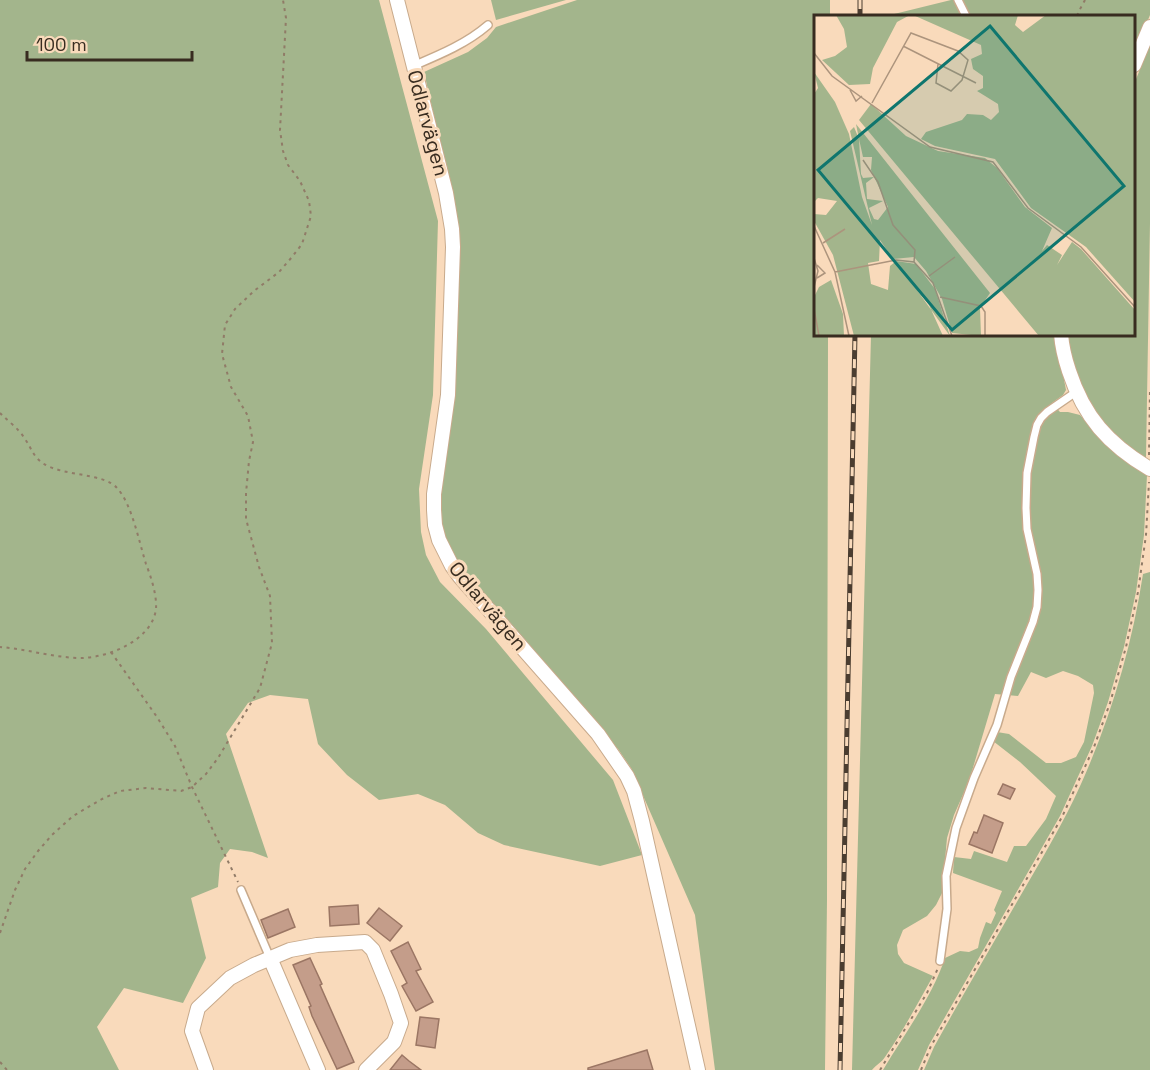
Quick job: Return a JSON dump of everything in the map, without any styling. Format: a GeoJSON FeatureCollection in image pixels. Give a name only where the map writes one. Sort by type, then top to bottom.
{"type":"FeatureCollection","features":[{"type":"Feature","properties":{"kind":"street","name":"Odlarvägen"},"geometry":{"type":"LineString","coordinates":[[397,0],[451,219],[453,247],[448,395],[434,494],[435,525],[439,540],[456,572],[598,734],[627,776],[634,791],[642,821],[698,1070]]}},
{"type":"Feature","properties":{"kind":"street"},"geometry":{"type":"LineString","coordinates":[[1135,63],[1150,27]]}},
{"type":"Feature","properties":{"kind":"street"},"geometry":{"type":"LineString","coordinates":[[1061,336],[1065,360],[1076,392],[1091,417],[1116,446],[1150,468]]}},
{"type":"Feature","properties":{"kind":"street"},"geometry":{"type":"LineString","coordinates":[[206,1070],[192,1031],[198,1008],[230,978],[290,950],[317,945],[365,942],[373,950],[400,1023],[394,1042],[366,1070]]}},
{"type":"Feature","properties":{"kind":"street"},"geometry":{"type":"LineString","coordinates":[[270,958],[318,1070]]}},
{"type":"Feature","properties":{"kind":"lane"},"geometry":{"type":"LineString","coordinates":[[958,0],[966,15]]}},
{"type":"Feature","properties":{"kind":"lane"},"geometry":{"type":"LineString","coordinates":[[413,66],[444,53],[476,35],[488,25]]}},
{"type":"Feature","properties":{"kind":"lane"},"geometry":{"type":"LineString","coordinates":[[940,961],[947,909],[946,876],[956,828],[997,725],[1011,677],[1037,607],[1037,574],[1027,529],[1026,508],[1027,473],[1034,437],[1041,418],[1076,392]]}},
{"type":"Feature","properties":{"kind":"lane"},"geometry":{"type":"LineString","coordinates":[[241,890],[270,958]]}},
{"type":"Feature","properties":{"kind":"path"},"geometry":{"type":"LineString","coordinates":[[0,933],[25,869],[52,835],[74,816],[120,791],[146,788],[181,791],[192,787],[218,758],[260,688],[272,643],[270,596],[259,567],[246,519],[248,468],[253,442],[252,430],[248,416],[231,387],[222,354],[225,325],[235,309],[279,272],[292,257],[302,244],[311,216],[309,201],[300,181],[288,165],[280,130],[286,18],[283,0]]}},
{"type":"Feature","properties":{"kind":"path"},"geometry":{"type":"LineString","coordinates":[[1077,15],[1085,0]]}},
{"type":"Feature","properties":{"kind":"path"},"geometry":{"type":"LineString","coordinates":[[921,1070],[941,1029],[1062,817],[1094,747],[1110,703],[1126,647],[1138,592],[1146,535],[1150,468],[1150,390]]}},
{"type":"Feature","properties":{"kind":"path"},"geometry":{"type":"LineString","coordinates":[[0,413],[25,438],[32,453],[43,463],[56,470],[91,476],[110,482],[117,487],[125,499],[150,576],[156,606],[153,618],[146,630],[131,644],[111,652],[83,658],[37,654],[0,647]]}},
{"type":"Feature","properties":{"kind":"path"},"geometry":{"type":"LineString","coordinates":[[111,652],[175,746],[241,890]]}},
{"type":"Feature","properties":{"kind":"path"},"geometry":{"type":"LineString","coordinates":[[880,1070],[927,993],[938,971],[940,961]]}},
{"type":"Feature","properties":{"kind":"path"},"geometry":{"type":"LineString","coordinates":[[0,1062],[7,1070]]}},
{"type":"Feature","properties":{"kind":"green space"},"geometry":{"type":"Polygon","coordinates":[[[0,0],[379,0],[438,221],[433,395],[419,489],[421,532],[426,555],[440,582],[486,629],[613,780],[642,855],[600,866],[504,845],[478,833],[445,805],[418,794],[379,800],[347,775],[318,744],[308,699],[270,695],[248,703],[226,734],[268,858],[252,852],[230,849],[220,863],[218,887],[191,898],[206,958],[183,1003],[124,988],[97,1027],[119,1070],[0,1070],[0,0]]]}},
{"type":"Feature","properties":{"kind":"green space"},"geometry":{"type":"Polygon","coordinates":[[[491,0],[566,0],[496,20],[491,0]]]}},
{"type":"Feature","properties":{"kind":"green space"},"geometry":{"type":"Polygon","coordinates":[[[577,0],[830,0],[830,15],[814,15],[814,336],[828,336],[825,1070],[715,1070],[695,915],[631,768],[618,749],[457,566],[445,543],[440,519],[440,491],[454,404],[459,241],[456,213],[424,72],[468,52],[487,38],[496,27],[577,0]]]}},
{"type":"Feature","properties":{"kind":"green space"},"geometry":{"type":"Polygon","coordinates":[[[951,0],[1150,0],[1150,15],[1135,52],[1135,15],[890,15],[951,0]]]}},
{"type":"Feature","properties":{"kind":"green space"},"geometry":{"type":"Polygon","coordinates":[[[1150,45],[1150,223],[1146,457],[1144,458],[1119,440],[1085,395],[1071,363],[1068,336],[1135,336],[1135,82],[1150,45]]]}},
{"type":"Feature","properties":{"kind":"green space"},"geometry":{"type":"Polygon","coordinates":[[[871,336],[1057,336],[1066,390],[1052,403],[1060,412],[1080,415],[1109,448],[1147,475],[1144,535],[1136,592],[1124,647],[1092,746],[1060,816],[929,1045],[918,1070],[883,1070],[925,1002],[945,958],[960,951],[969,952],[978,948],[986,922],[991,924],[996,913],[994,910],[1002,891],[953,873],[954,857],[971,859],[974,851],[1007,862],[1014,846],[1026,846],[1046,819],[1056,796],[1020,762],[993,741],[997,732],[1009,734],[1046,763],[1061,763],[1076,757],[1084,742],[1094,693],[1093,685],[1078,676],[1063,671],[1046,678],[1031,672],[1018,696],[995,694],[969,781],[947,838],[942,893],[927,916],[903,930],[897,945],[898,954],[904,963],[933,976],[884,1059],[872,1070],[852,1070],[871,336]]]}},
{"type":"Feature","properties":{"kind":"green space"},"geometry":{"type":"Polygon","coordinates":[[[1150,572],[1150,1070],[924,1070],[934,1047],[1051,843],[1081,784],[1102,733],[1119,681],[1133,628],[1143,574],[1150,572]]]}},
{"type":"Feature","properties":{"kind":"building"},"geometry":{"type":"Polygon","coordinates":[[[1003,784],[1015,789],[1010,799],[998,794],[1003,784]]]}},
{"type":"Feature","properties":{"kind":"building"},"geometry":{"type":"Polygon","coordinates":[[[984,815],[1003,823],[992,853],[969,844],[974,832],[977,833],[984,815]]]}},
{"type":"Feature","properties":{"kind":"building"},"geometry":{"type":"Polygon","coordinates":[[[358,905],[359,924],[330,926],[329,907],[358,905]]]}},
{"type":"Feature","properties":{"kind":"building"},"geometry":{"type":"Polygon","coordinates":[[[379,908],[402,926],[390,941],[367,923],[379,908]]]}},
{"type":"Feature","properties":{"kind":"building"},"geometry":{"type":"Polygon","coordinates":[[[288,909],[295,927],[268,938],[261,920],[288,909]]]}},
{"type":"Feature","properties":{"kind":"building"},"geometry":{"type":"Polygon","coordinates":[[[408,942],[421,969],[416,971],[433,1002],[416,1011],[402,986],[407,983],[391,951],[408,942]]]}},
{"type":"Feature","properties":{"kind":"building"},"geometry":{"type":"Polygon","coordinates":[[[310,958],[354,1062],[337,1069],[312,1016],[309,1007],[311,1006],[293,965],[310,958]]]}},
{"type":"Feature","properties":{"kind":"building"},"geometry":{"type":"Polygon","coordinates":[[[420,1017],[439,1019],[435,1048],[416,1045],[420,1017]]]}},
{"type":"Feature","properties":{"kind":"building"},"geometry":{"type":"Polygon","coordinates":[[[647,1050],[653,1070],[588,1070],[588,1068],[647,1050]]]}},
{"type":"Feature","properties":{"kind":"building"},"geometry":{"type":"Polygon","coordinates":[[[402,1055],[409,1061],[421,1070],[390,1070],[402,1055]]]}},
{"type":"Feature","properties":{"kind":"railway"},"geometry":{"type":"LineString","coordinates":[[860,0],[860,15]]}},
{"type":"Feature","properties":{"kind":"railway"},"geometry":{"type":"LineString","coordinates":[[840,1070],[855,336]]}}]}
